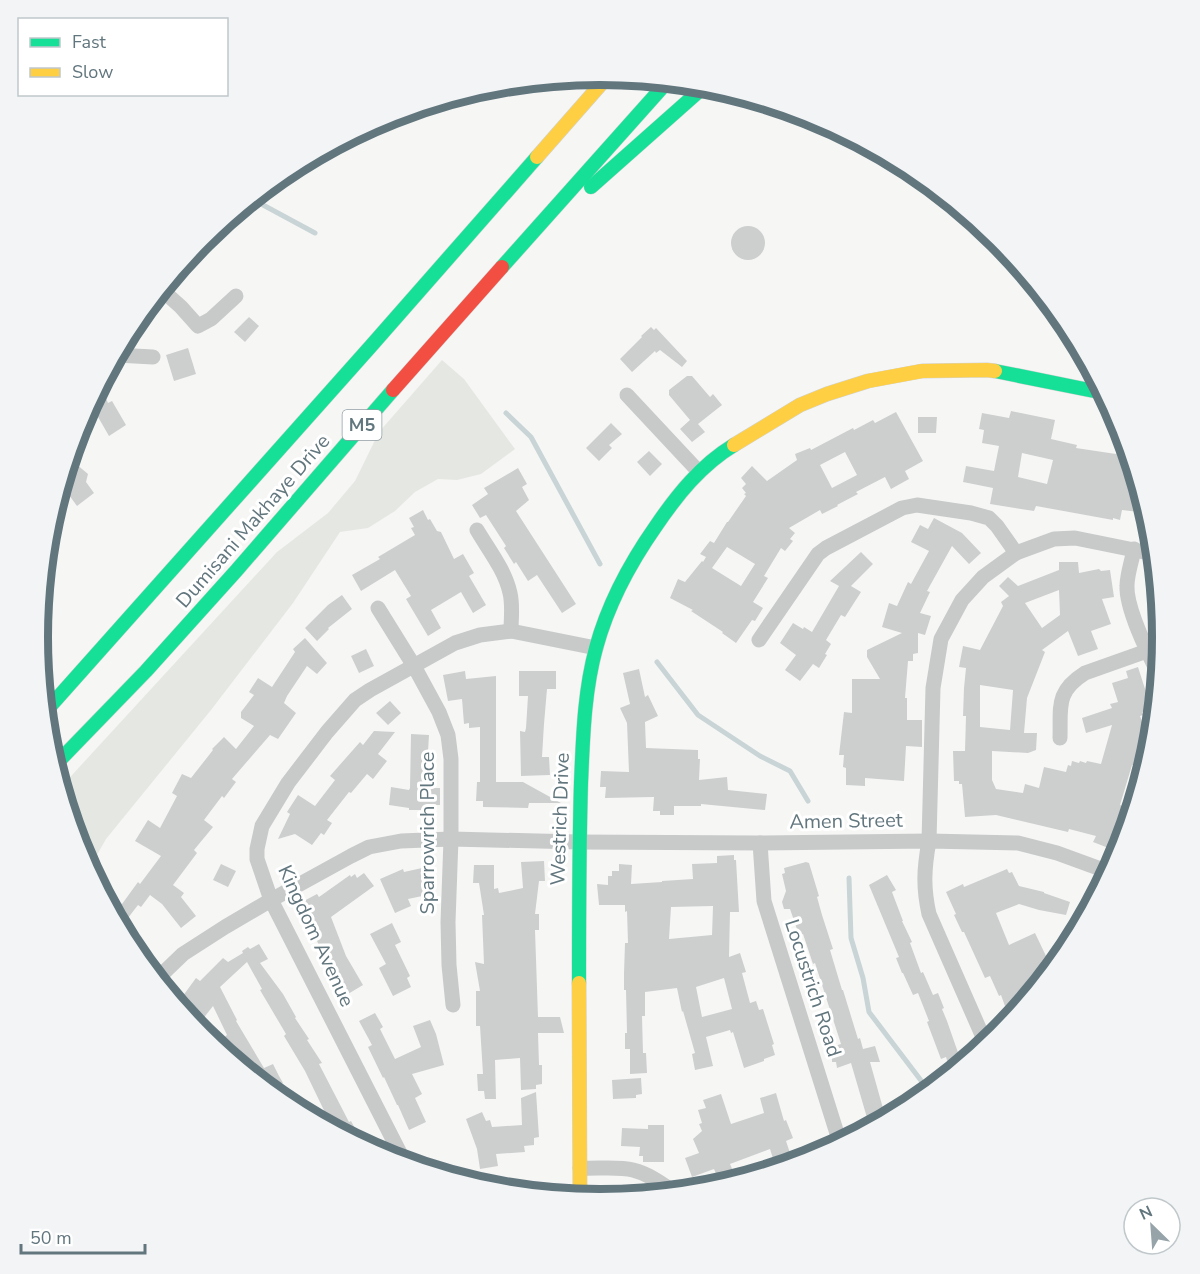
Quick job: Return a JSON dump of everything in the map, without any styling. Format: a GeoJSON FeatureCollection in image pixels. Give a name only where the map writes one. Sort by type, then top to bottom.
{"type":"FeatureCollection","features":[{"type":"Feature","properties":{"kind":"main road","name":"Dumisani Makhaye Drive"},"geometry":{"type":"LineString","coordinates":[[52,704],[600,85]]}},
{"type":"Feature","properties":{"kind":"main road","name":"Dumisani Makhaye Drive"},"geometry":{"type":"LineString","coordinates":[[62,758],[146,671],[237,571],[424,354],[661,89]]}},
{"type":"Feature","properties":{"kind":"main road"},"geometry":{"type":"LineString","coordinates":[[504,265],[696,94]]}},
{"type":"Feature","properties":{"kind":"main road","name":"Westrich Drive"},"geometry":{"type":"LineString","coordinates":[[580,1188],[579,842],[584,712],[596,648],[612,603],[638,552],[673,501],[699,472],[727,449],[800,405],[827,394],[868,381],[922,371],[987,370],[1094,391]]}},
{"type":"Feature","properties":{"kind":"street"},"geometry":{"type":"LineString","coordinates":[[167,295],[198,326],[211,319],[236,296]]}},
{"type":"Feature","properties":{"kind":"street"},"geometry":{"type":"LineString","coordinates":[[125,356],[153,357]]}},
{"type":"Feature","properties":{"kind":"street"},"geometry":{"type":"LineString","coordinates":[[627,395],[699,472]]}},
{"type":"Feature","properties":{"kind":"street"},"geometry":{"type":"LineString","coordinates":[[759,640],[818,554],[902,508],[918,505],[989,518],[1016,553]]}},
{"type":"Feature","properties":{"kind":"street"},"geometry":{"type":"LineString","coordinates":[[477,530],[507,584],[510,594],[511,631]]}},
{"type":"Feature","properties":{"kind":"street"},"geometry":{"type":"LineString","coordinates":[[982,1035],[929,914],[925,895],[925,864],[929,842],[933,688],[941,639],[962,600],[983,577],[1016,553],[1054,539],[1075,538],[1145,552]]}},
{"type":"Feature","properties":{"kind":"street"},"geometry":{"type":"LineString","coordinates":[[1134,549],[1126,584],[1127,595],[1151,660]]}},
{"type":"Feature","properties":{"kind":"street","name":"Sparrowrich Place"},"geometry":{"type":"LineString","coordinates":[[378,608],[414,666],[439,712],[448,735],[451,759],[448,922],[453,1005]]}},
{"type":"Feature","properties":{"kind":"street","name":"Kingdom Avenue"},"geometry":{"type":"LineString","coordinates":[[399,1151],[272,900],[257,859],[262,826],[288,783],[327,732],[356,700],[455,643],[480,635],[511,631],[596,648]]}},
{"type":"Feature","properties":{"kind":"street"},"geometry":{"type":"LineString","coordinates":[[1060,738],[1063,693],[1077,678],[1147,651]]}},
{"type":"Feature","properties":{"kind":"street","name":"Amen Street"},"geometry":{"type":"LineString","coordinates":[[163,974],[183,954],[225,927],[341,861],[369,847],[400,841],[451,839],[579,842],[1018,843],[1057,853],[1101,869]]}},
{"type":"Feature","properties":{"kind":"street","name":"Locustrich Road"},"geometry":{"type":"LineString","coordinates":[[760,843],[764,901],[837,1135]]}},
{"type":"Feature","properties":{"kind":"street"},"geometry":{"type":"LineString","coordinates":[[580,1168],[630,1169],[646,1174],[664,1185]]}},
{"type":"Feature","properties":{"kind":"shaded area"},"geometry":{"type":"Polygon","coordinates":[[[442,360],[464,379],[515,449],[481,474],[457,480],[438,479],[415,492],[395,511],[368,528],[340,532],[293,603],[211,710],[106,839],[95,859],[77,814],[67,780],[277,552],[328,513],[355,481],[379,432],[442,360]]]}},
{"type":"Feature","properties":{"kind":"building"},"geometry":{"type":"Polygon","coordinates":[[[748,226],[760,231],[765,243],[760,255],[748,260],[736,255],[731,243],[736,231],[748,226]]]}},
{"type":"Feature","properties":{"kind":"building"},"geometry":{"type":"Polygon","coordinates":[[[249,317],[259,326],[245,342],[234,332],[249,317]]]}},
{"type":"Feature","properties":{"kind":"building"},"geometry":{"type":"Polygon","coordinates":[[[651,327],[654,330],[656,328],[687,361],[682,367],[660,350],[656,353],[655,351],[632,372],[620,359],[651,327]]]}},
{"type":"Feature","properties":{"kind":"building"},"geometry":{"type":"Polygon","coordinates":[[[188,348],[196,374],[174,381],[166,355],[188,348]]]}},
{"type":"Feature","properties":{"kind":"building"},"geometry":{"type":"Polygon","coordinates":[[[687,376],[692,376],[710,397],[713,394],[722,405],[698,424],[705,432],[692,442],[680,429],[690,420],[669,395],[669,390],[687,376]]]}},
{"type":"Feature","properties":{"kind":"building"},"geometry":{"type":"Polygon","coordinates":[[[104,395],[108,403],[112,401],[126,425],[109,436],[96,413],[104,395]]]}},
{"type":"Feature","properties":{"kind":"building"},"geometry":{"type":"Polygon","coordinates":[[[1011,411],[1055,420],[1051,439],[1077,445],[1076,448],[1116,454],[1117,445],[1137,512],[1122,510],[1120,520],[1113,518],[1113,520],[1036,506],[1034,511],[990,504],[993,488],[963,482],[966,466],[994,471],[999,446],[982,443],[984,430],[979,429],[982,413],[1009,418],[1011,411]],[[1022,453],[1018,477],[1047,484],[1053,460],[1022,453]]]}},
{"type":"Feature","properties":{"kind":"building"},"geometry":{"type":"Polygon","coordinates":[[[896,412],[923,461],[905,471],[909,479],[891,489],[885,477],[856,492],[858,494],[838,506],[822,514],[820,510],[789,528],[795,533],[790,539],[793,541],[785,551],[781,548],[764,576],[768,578],[753,602],[763,608],[736,643],[691,611],[693,610],[670,598],[678,579],[685,582],[703,562],[706,557],[700,554],[710,541],[714,543],[746,496],[742,488],[746,484],[741,478],[752,466],[767,481],[797,460],[795,454],[810,448],[811,450],[873,420],[875,423],[896,412]],[[845,452],[820,465],[832,488],[857,475],[845,452]],[[727,547],[712,568],[741,586],[755,564],[727,547]]]}},
{"type":"Feature","properties":{"kind":"building"},"geometry":{"type":"Polygon","coordinates":[[[918,417],[937,417],[936,433],[918,433],[918,417]]]}},
{"type":"Feature","properties":{"kind":"building"},"geometry":{"type":"Polygon","coordinates":[[[611,423],[622,434],[609,445],[612,448],[599,461],[586,448],[611,423]]]}},
{"type":"Feature","properties":{"kind":"building"},"geometry":{"type":"Polygon","coordinates":[[[649,451],[662,464],[650,476],[637,462],[649,451]]]}},
{"type":"Feature","properties":{"kind":"building"},"geometry":{"type":"Polygon","coordinates":[[[76,464],[88,474],[86,482],[94,493],[77,506],[67,493],[76,464]]]}},
{"type":"Feature","properties":{"kind":"building"},"geometry":{"type":"Polygon","coordinates":[[[518,468],[527,484],[522,487],[529,500],[516,511],[576,604],[562,613],[537,575],[528,581],[516,562],[514,564],[504,548],[506,546],[486,515],[480,518],[472,505],[488,494],[484,488],[518,468]]]}},
{"type":"Feature","properties":{"kind":"building"},"geometry":{"type":"Polygon","coordinates":[[[423,510],[437,531],[441,532],[454,559],[463,554],[474,573],[469,576],[486,605],[473,613],[461,592],[431,610],[441,628],[428,636],[406,599],[411,596],[395,570],[361,591],[352,575],[415,535],[409,518],[423,510]]]}},
{"type":"Feature","properties":{"kind":"building"},"geometry":{"type":"Polygon","coordinates":[[[934,518],[962,533],[981,553],[969,564],[952,546],[927,591],[930,592],[920,613],[931,616],[925,635],[918,633],[918,653],[913,654],[913,661],[908,661],[905,698],[907,698],[907,720],[922,720],[922,747],[906,746],[904,781],[865,778],[865,786],[846,785],[844,755],[839,755],[844,712],[852,713],[852,679],[880,679],[867,657],[867,650],[902,633],[882,627],[889,603],[897,606],[908,582],[911,584],[929,551],[911,542],[920,525],[928,529],[934,518]]]}},
{"type":"Feature","properties":{"kind":"building"},"geometry":{"type":"Polygon","coordinates":[[[861,552],[873,564],[851,586],[861,592],[845,617],[841,615],[826,640],[831,644],[819,668],[813,664],[800,681],[785,670],[796,655],[780,643],[793,623],[812,632],[839,586],[830,581],[861,552]]]}},
{"type":"Feature","properties":{"kind":"building"},"geometry":{"type":"Polygon","coordinates":[[[1059,562],[1078,562],[1079,573],[1099,569],[1101,571],[1110,570],[1114,597],[1102,599],[1111,624],[1091,631],[1098,649],[1078,656],[1068,631],[1042,650],[1045,652],[1027,698],[1024,733],[1037,733],[1036,750],[1028,753],[992,751],[992,780],[996,789],[1023,793],[1025,784],[1039,788],[1044,767],[1066,772],[1072,761],[1101,764],[1112,725],[1086,733],[1082,718],[1112,708],[1110,704],[1118,702],[1112,683],[1128,678],[1126,671],[1138,667],[1146,692],[1149,691],[1147,709],[1140,716],[1144,727],[1142,738],[1140,739],[1136,765],[1132,765],[1120,805],[1125,807],[1110,849],[1093,842],[1096,836],[1069,829],[1068,832],[996,815],[965,817],[962,784],[954,781],[953,751],[965,751],[966,716],[963,716],[966,668],[959,667],[963,646],[980,650],[1003,606],[1001,602],[1009,596],[999,586],[1008,577],[1018,586],[1059,570],[1059,562]],[[1059,590],[1025,603],[1042,628],[1060,615],[1059,590]],[[980,685],[980,727],[1010,730],[1013,690],[980,685]]]}},
{"type":"Feature","properties":{"kind":"building"},"geometry":{"type":"Polygon","coordinates":[[[342,595],[352,609],[328,628],[317,641],[305,628],[328,605],[342,595]]]}},
{"type":"Feature","properties":{"kind":"building"},"geometry":{"type":"Polygon","coordinates":[[[305,638],[327,663],[317,674],[307,666],[284,703],[296,713],[278,739],[270,735],[232,779],[236,782],[204,820],[213,827],[194,850],[197,853],[173,885],[184,893],[181,897],[196,916],[181,928],[162,904],[150,895],[141,907],[138,905],[126,920],[117,904],[119,902],[122,904],[161,856],[135,841],[148,820],[160,828],[177,796],[172,793],[182,774],[191,778],[212,749],[224,737],[236,749],[254,726],[241,718],[241,712],[254,695],[249,692],[258,678],[272,687],[295,652],[293,649],[305,638]]]}},
{"type":"Feature","properties":{"kind":"building"},"geometry":{"type":"Polygon","coordinates":[[[366,649],[374,666],[359,673],[351,656],[366,649]]]}},
{"type":"Feature","properties":{"kind":"building"},"geometry":{"type":"Polygon","coordinates":[[[639,669],[645,697],[648,695],[658,716],[645,722],[646,748],[698,750],[699,780],[727,777],[728,790],[767,794],[765,810],[701,804],[701,806],[674,806],[674,815],[660,815],[660,811],[653,811],[654,797],[605,798],[606,787],[600,787],[601,771],[629,772],[627,723],[620,708],[630,704],[623,673],[639,669]]]}},
{"type":"Feature","properties":{"kind":"building"},"geometry":{"type":"Polygon","coordinates":[[[465,671],[466,679],[496,676],[496,782],[523,782],[561,803],[529,803],[528,808],[483,807],[483,801],[476,801],[477,782],[480,782],[480,727],[469,728],[469,723],[464,724],[462,699],[448,701],[443,675],[465,671]]]}},
{"type":"Feature","properties":{"kind":"building"},"geometry":{"type":"Polygon","coordinates":[[[519,671],[556,671],[556,689],[547,689],[542,757],[549,757],[550,775],[521,776],[520,731],[525,732],[526,728],[528,696],[519,696],[519,671]]]}},
{"type":"Feature","properties":{"kind":"building"},"geometry":{"type":"Polygon","coordinates":[[[390,701],[401,713],[388,725],[376,713],[390,701]]]}},
{"type":"Feature","properties":{"kind":"building"},"geometry":{"type":"Polygon","coordinates":[[[374,731],[395,732],[378,754],[387,761],[373,779],[367,774],[351,793],[349,792],[327,820],[332,823],[324,835],[321,833],[312,845],[295,834],[278,839],[290,814],[287,812],[298,795],[315,806],[335,780],[330,776],[360,742],[363,745],[374,731]]]}},
{"type":"Feature","properties":{"kind":"building"},"geometry":{"type":"Polygon","coordinates":[[[411,734],[429,735],[428,752],[426,752],[426,788],[440,788],[440,805],[430,805],[430,810],[409,810],[409,808],[389,805],[391,787],[409,790],[410,788],[411,734]]]}},
{"type":"Feature","properties":{"kind":"building"},"geometry":{"type":"Polygon","coordinates":[[[734,855],[734,860],[736,860],[739,912],[730,912],[729,957],[740,953],[746,972],[742,973],[750,1003],[756,1001],[759,1010],[763,1009],[774,1044],[772,1045],[775,1055],[744,1068],[733,1032],[731,1033],[730,1030],[706,1037],[713,1066],[695,1070],[692,1054],[695,1053],[677,988],[645,992],[645,1016],[642,1016],[643,1053],[646,1053],[647,1073],[630,1074],[630,1049],[625,1049],[625,1033],[627,1033],[624,973],[625,943],[628,943],[627,911],[625,912],[625,905],[599,905],[597,884],[608,885],[608,876],[612,876],[612,871],[619,871],[619,864],[632,865],[631,884],[693,879],[692,864],[717,863],[717,856],[734,855]],[[713,906],[671,907],[669,939],[712,935],[713,906]],[[724,978],[696,987],[702,1017],[732,1009],[724,978]]]}},
{"type":"Feature","properties":{"kind":"building"},"geometry":{"type":"Polygon","coordinates":[[[544,861],[545,881],[539,881],[535,914],[539,914],[539,930],[535,930],[538,1017],[560,1017],[564,1033],[538,1033],[542,1084],[536,1085],[536,1089],[521,1090],[520,1058],[495,1060],[496,1099],[485,1099],[484,1091],[478,1091],[477,1074],[483,1074],[480,1026],[476,1026],[476,991],[480,991],[475,962],[484,964],[482,915],[484,915],[479,883],[473,883],[474,865],[494,865],[494,889],[498,888],[499,893],[523,888],[521,862],[544,861]]]}},
{"type":"Feature","properties":{"kind":"building"},"geometry":{"type":"Polygon","coordinates":[[[809,863],[833,949],[830,950],[858,1039],[860,1038],[863,1049],[875,1046],[880,1062],[870,1062],[884,1110],[868,1120],[851,1063],[837,1068],[836,1062],[832,1062],[832,1057],[834,1057],[831,1047],[841,1044],[815,963],[813,964],[803,934],[799,935],[790,909],[784,909],[782,902],[786,891],[782,874],[785,873],[784,868],[809,863]]]}},
{"type":"Feature","properties":{"kind":"building"},"geometry":{"type":"Polygon","coordinates":[[[221,864],[236,871],[228,887],[213,880],[221,864]]]}},
{"type":"Feature","properties":{"kind":"building"},"geometry":{"type":"Polygon","coordinates":[[[431,866],[434,884],[430,885],[432,894],[408,899],[411,906],[395,913],[380,879],[403,869],[404,872],[431,866]]]}},
{"type":"Feature","properties":{"kind":"building"},"geometry":{"type":"Polygon","coordinates":[[[1007,869],[1009,873],[1012,872],[1019,886],[1070,902],[1066,915],[1019,904],[996,913],[1009,945],[1035,933],[1046,956],[1052,953],[1006,1010],[990,976],[985,978],[954,915],[956,914],[946,892],[963,884],[964,887],[1007,869]]]}},
{"type":"Feature","properties":{"kind":"building"},"geometry":{"type":"Polygon","coordinates":[[[364,873],[374,886],[331,917],[346,956],[363,985],[343,997],[309,920],[305,922],[298,911],[305,907],[302,902],[317,894],[319,897],[350,875],[351,877],[355,874],[357,878],[364,873]]]}},
{"type":"Feature","properties":{"kind":"building"},"geometry":{"type":"Polygon","coordinates":[[[887,875],[896,890],[892,892],[912,942],[910,943],[921,973],[923,972],[933,995],[938,993],[959,1056],[948,1065],[946,1057],[941,1059],[918,993],[913,995],[902,973],[896,958],[899,957],[869,885],[887,875]]]}},
{"type":"Feature","properties":{"kind":"building"},"geometry":{"type":"Polygon","coordinates":[[[392,923],[401,942],[395,945],[410,976],[407,978],[411,987],[393,996],[379,968],[386,964],[370,934],[392,923]]]}},
{"type":"Feature","properties":{"kind":"building"},"geometry":{"type":"Polygon","coordinates":[[[259,944],[268,959],[260,963],[283,994],[309,1039],[307,1040],[322,1063],[319,1064],[349,1122],[351,1121],[357,1132],[327,1117],[247,962],[220,987],[236,1021],[264,1068],[273,1064],[283,1083],[279,1086],[222,1039],[227,1035],[213,1006],[203,1019],[182,997],[196,978],[200,981],[223,958],[228,962],[248,947],[250,949],[259,944]]]}},
{"type":"Feature","properties":{"kind":"building"},"geometry":{"type":"Polygon","coordinates":[[[375,1013],[395,1059],[421,1047],[413,1026],[430,1020],[436,1034],[444,1065],[412,1074],[422,1094],[415,1098],[426,1122],[409,1130],[368,1047],[372,1045],[359,1021],[375,1013]]]}},
{"type":"Feature","properties":{"kind":"building"},"geometry":{"type":"Polygon","coordinates":[[[641,1078],[642,1094],[636,1095],[636,1098],[613,1099],[612,1080],[641,1078]]]}},
{"type":"Feature","properties":{"kind":"building"},"geometry":{"type":"Polygon","coordinates":[[[536,1092],[539,1137],[534,1138],[534,1145],[524,1146],[525,1152],[496,1154],[498,1166],[480,1169],[477,1149],[466,1119],[482,1112],[486,1121],[490,1120],[492,1127],[522,1125],[521,1098],[536,1092]]]}},
{"type":"Feature","properties":{"kind":"building"},"geometry":{"type":"Polygon","coordinates":[[[776,1093],[784,1121],[786,1120],[793,1138],[786,1141],[791,1155],[774,1161],[770,1149],[730,1164],[734,1172],[717,1176],[714,1169],[692,1177],[685,1158],[699,1153],[693,1139],[702,1131],[698,1110],[706,1108],[703,1100],[721,1094],[731,1124],[764,1113],[760,1098],[776,1093]]]}},
{"type":"Feature","properties":{"kind":"building"},"geometry":{"type":"Polygon","coordinates":[[[648,1125],[664,1125],[664,1162],[643,1162],[643,1156],[639,1156],[640,1147],[621,1146],[622,1128],[648,1129],[648,1125]]]}},
{"type":"Feature","properties":{"kind":"waterway"},"geometry":{"type":"LineString","coordinates":[[259,203],[315,233]]}},
{"type":"Feature","properties":{"kind":"waterway"},"geometry":{"type":"LineString","coordinates":[[506,413],[531,437],[600,564]]}},
{"type":"Feature","properties":{"kind":"waterway"},"geometry":{"type":"LineString","coordinates":[[657,662],[698,715],[760,756],[790,771],[808,801]]}},
{"type":"Feature","properties":{"kind":"waterway"},"geometry":{"type":"LineString","coordinates":[[849,878],[851,938],[863,978],[869,1012],[924,1084]]}},
{"type":"Feature","properties":{"kind":"traffic: fast"},"geometry":{"type":"LineString","coordinates":[[502,267],[661,89]]}},
{"type":"Feature","properties":{"kind":"traffic: fast"},"geometry":{"type":"LineString","coordinates":[[591,187],[696,94]]}},
{"type":"Feature","properties":{"kind":"traffic: fast"},"geometry":{"type":"LineString","coordinates":[[52,704],[537,157]]}},
{"type":"Feature","properties":{"kind":"traffic: fast"},"geometry":{"type":"LineString","coordinates":[[995,371],[1094,391]]}},
{"type":"Feature","properties":{"kind":"traffic: fast"},"geometry":{"type":"LineString","coordinates":[[62,758],[146,671],[393,390]]}},
{"type":"Feature","properties":{"kind":"traffic: fast"},"geometry":{"type":"LineString","coordinates":[[579,983],[582,749],[587,698],[596,648],[621,584],[637,554],[656,526],[690,481],[734,445]]}},
{"type":"Feature","properties":{"kind":"traffic: slow"},"geometry":{"type":"LineString","coordinates":[[537,157],[600,85]]}},
{"type":"Feature","properties":{"kind":"traffic: slow"},"geometry":{"type":"LineString","coordinates":[[734,445],[800,405],[868,381],[922,371],[995,371]]}},
{"type":"Feature","properties":{"kind":"traffic: slow"},"geometry":{"type":"LineString","coordinates":[[579,983],[580,1188]]}},
{"type":"Feature","properties":{"kind":"traffic: jam"},"geometry":{"type":"LineString","coordinates":[[393,390],[502,267]]}}]}
